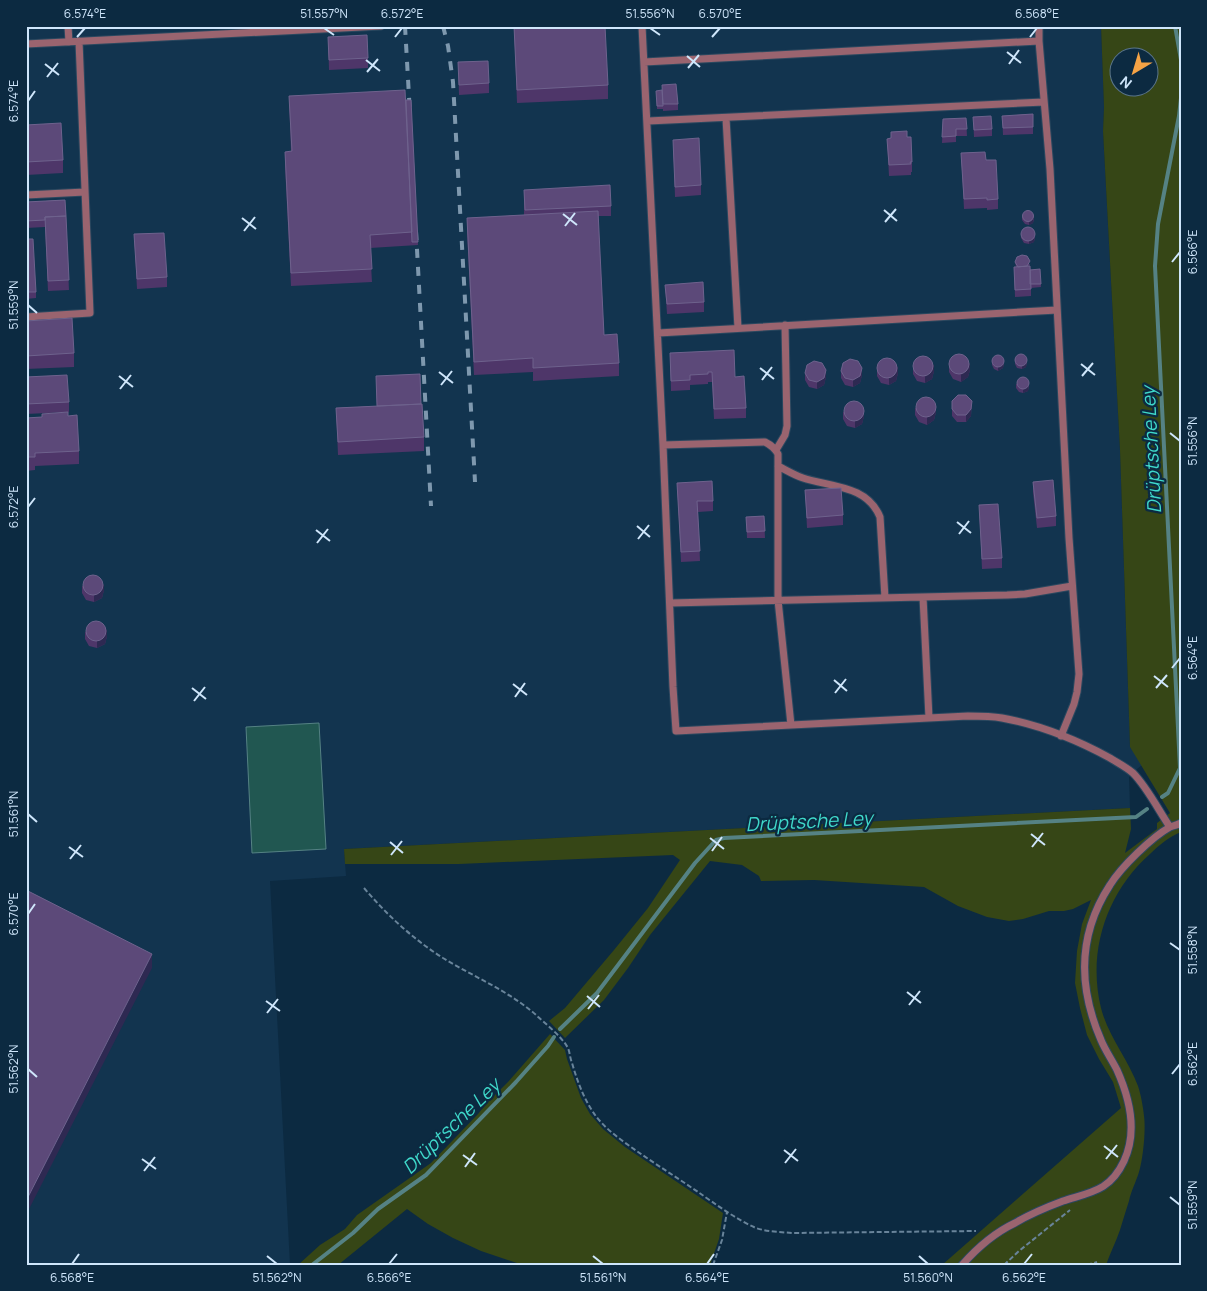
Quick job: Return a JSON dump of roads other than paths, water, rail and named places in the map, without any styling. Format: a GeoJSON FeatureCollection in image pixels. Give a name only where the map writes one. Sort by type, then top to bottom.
{"type":"FeatureCollection","features":[{"type":"Feature","properties":{"kind":"lane"},"geometry":{"type":"LineString","coordinates":[[68,26],[69,42]]}},
{"type":"Feature","properties":{"kind":"lane"},"geometry":{"type":"LineString","coordinates":[[26,44],[381,26]]}},
{"type":"Feature","properties":{"kind":"lane"},"geometry":{"type":"LineString","coordinates":[[642,26],[658,333],[672,687],[676,731],[968,716],[993,717],[1032,726],[1061,736],[1098,751],[1128,769],[1138,780],[1170,828]]}},
{"type":"Feature","properties":{"kind":"lane"},"geometry":{"type":"LineString","coordinates":[[1039,26],[1050,169],[1078,674],[1074,704],[1061,736]]}},
{"type":"Feature","properties":{"kind":"lane"},"geometry":{"type":"LineString","coordinates":[[26,317],[90,314],[79,41]]}},
{"type":"Feature","properties":{"kind":"lane"},"geometry":{"type":"LineString","coordinates":[[644,62],[1039,41]]}},
{"type":"Feature","properties":{"kind":"lane"},"geometry":{"type":"LineString","coordinates":[[648,121],[1044,102]]}},
{"type":"Feature","properties":{"kind":"lane"},"geometry":{"type":"LineString","coordinates":[[726,118],[738,328]]}},
{"type":"Feature","properties":{"kind":"lane"},"geometry":{"type":"LineString","coordinates":[[26,195],[85,192]]}},
{"type":"Feature","properties":{"kind":"lane"},"geometry":{"type":"LineString","coordinates":[[658,333],[1057,310]]}},
{"type":"Feature","properties":{"kind":"lane"},"geometry":{"type":"LineString","coordinates":[[776,450],[785,435],[787,426],[785,325]]}},
{"type":"Feature","properties":{"kind":"lane"},"geometry":{"type":"LineString","coordinates":[[663,445],[765,442],[772,446],[778,454],[778,600],[791,725]]}},
{"type":"Feature","properties":{"kind":"lane"},"geometry":{"type":"LineString","coordinates":[[778,466],[803,478],[825,482],[859,493],[868,499],[880,517],[885,598]]}},
{"type":"Feature","properties":{"kind":"lane"},"geometry":{"type":"LineString","coordinates":[[670,602],[1025,594],[1072,586]]}},
{"type":"Feature","properties":{"kind":"lane"},"geometry":{"type":"LineString","coordinates":[[923,597],[929,718]]}},
{"type":"Feature","properties":{"kind":"lane"},"geometry":{"type":"LineString","coordinates":[[962,1265],[989,1239],[1013,1223],[1041,1210],[1099,1189],[1119,1171],[1125,1159],[1131,1140],[1129,1103],[1117,1070],[1101,1042],[1088,1002],[1085,982],[1085,947],[1094,915],[1106,890],[1117,874],[1151,842],[1170,828],[1181,823]]}},
{"type":"Feature","properties":{"kind":"waterway","name":"Drüptsche Ley"},"geometry":{"type":"LineString","coordinates":[[1175,26],[1181,60]]}},
{"type":"Feature","properties":{"kind":"waterway","name":"Drüptsche Ley"},"geometry":{"type":"LineString","coordinates":[[1162,797],[1168,793],[1180,768],[1155,266],[1158,224],[1181,98]]}},
{"type":"Feature","properties":{"kind":"waterway","name":"Drüptsche Ley"},"geometry":{"type":"LineString","coordinates":[[560,1029],[597,993],[695,863],[716,840],[724,838],[1136,817],[1147,809]]}},
{"type":"Feature","properties":{"kind":"waterway","name":"Drüptsche Ley"},"geometry":{"type":"LineString","coordinates":[[312,1265],[353,1233],[378,1209],[426,1175],[516,1082],[554,1037]]}},
{"type":"Feature","properties":{"kind":"railway"},"geometry":{"type":"LineString","coordinates":[[405,26],[410,114]]}},
{"type":"Feature","properties":{"kind":"railway"},"geometry":{"type":"LineString","coordinates":[[443,26],[453,82],[475,482]]}},
{"type":"Feature","properties":{"kind":"railway"},"geometry":{"type":"LineString","coordinates":[[416,231],[431,506]]}}]}
